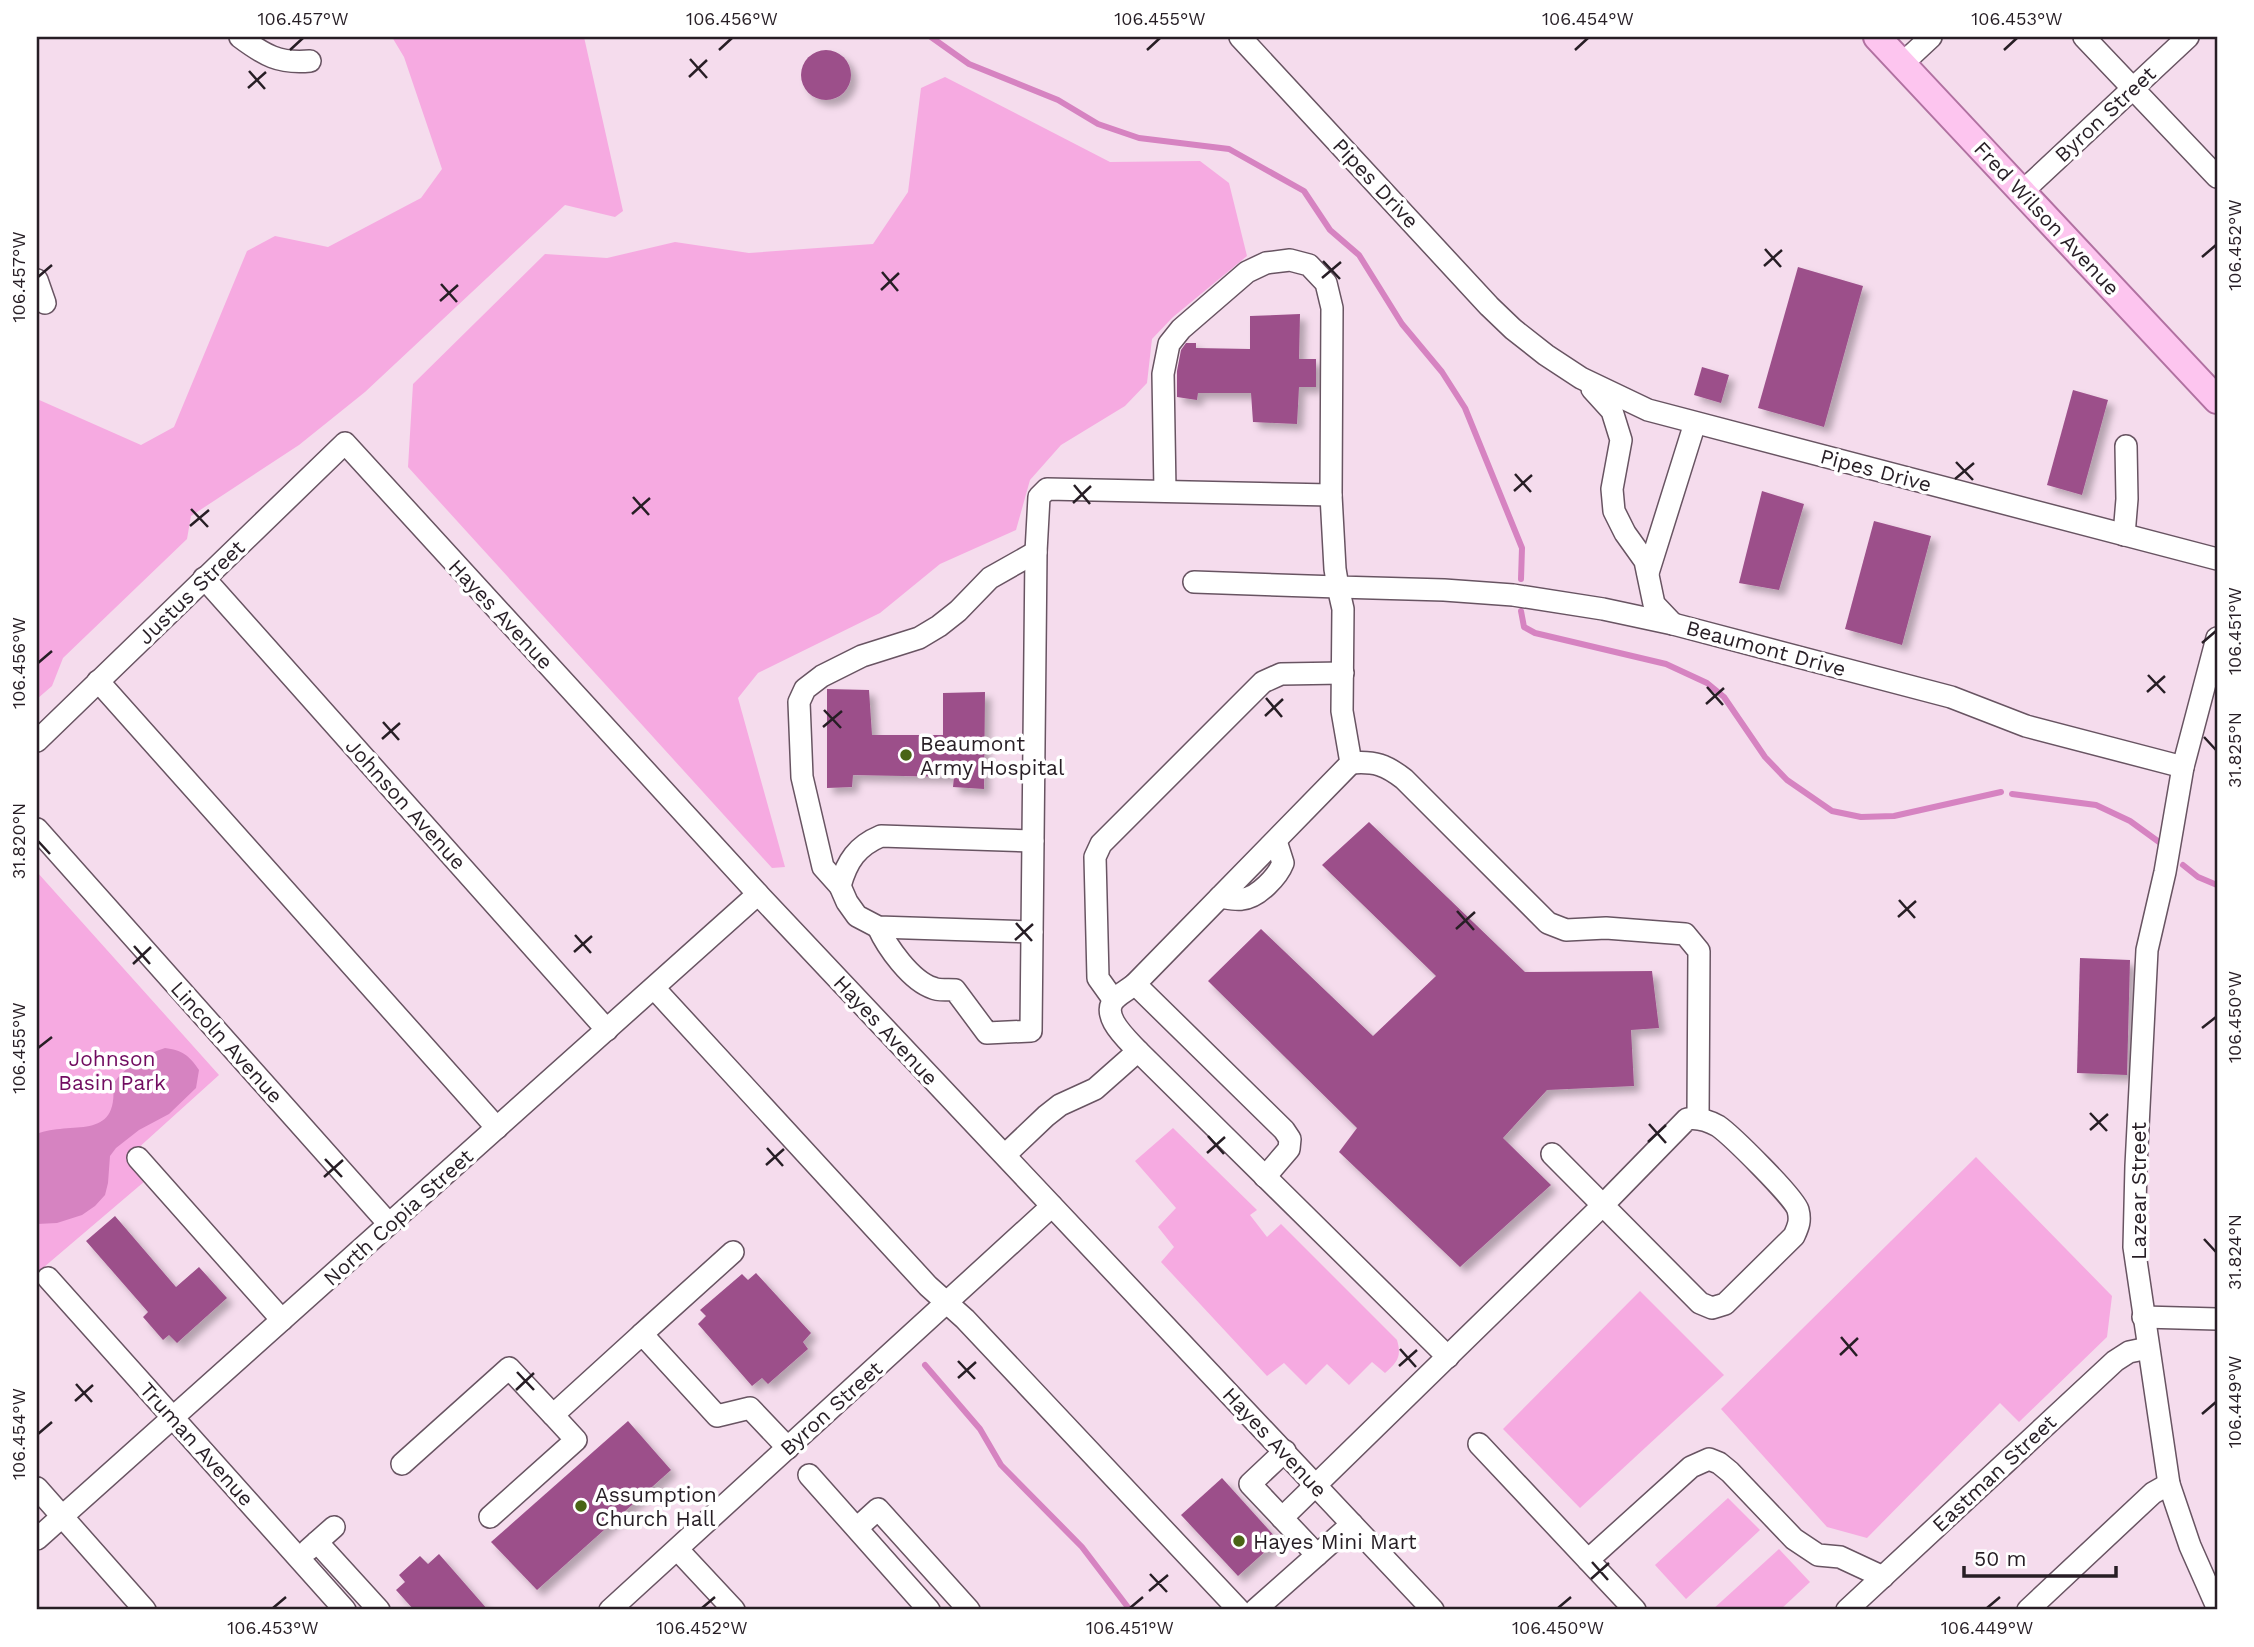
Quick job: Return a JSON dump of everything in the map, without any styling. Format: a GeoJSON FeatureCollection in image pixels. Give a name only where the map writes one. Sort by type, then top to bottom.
{"type":"FeatureCollection","features":[{"type":"Feature","properties":{"kind":"main road","name":"Fred Wilson Avenue"},"geometry":{"type":"LineString","coordinates":[[1877,37],[2217,400]]}},
{"type":"Feature","properties":{"kind":"street"},"geometry":{"type":"LineString","coordinates":[[240,37],[277,60],[293,63],[310,61]]}},
{"type":"Feature","properties":{"kind":"street","name":"Pipes Drive"},"geometry":{"type":"LineString","coordinates":[[1240,37],[1489,306],[1546,355],[1581,378],[1648,411],[2217,559]]}},
{"type":"Feature","properties":{"kind":"street"},"geometry":{"type":"LineString","coordinates":[[1902,64],[1931,37]]}},
{"type":"Feature","properties":{"kind":"street"},"geometry":{"type":"LineString","coordinates":[[2084,37],[2217,177]]}},
{"type":"Feature","properties":{"kind":"street","name":"Byron Street"},"geometry":{"type":"LineString","coordinates":[[2022,192],[2188,37]]}},
{"type":"Feature","properties":{"kind":"street"},"geometry":{"type":"LineString","coordinates":[[1165,491],[1163,374],[1169,344],[1181,330],[1247,272],[1266,263],[1290,260],[1309,265],[1326,283],[1332,308],[1331,495],[1335,569],[1343,609],[1342,711],[1351,763]]}},
{"type":"Feature","properties":{"kind":"street"},"geometry":{"type":"LineString","coordinates":[[37,279],[46,303]]}},
{"type":"Feature","properties":{"kind":"street","name":"Pipes Drive"},"geometry":{"type":"LineString","coordinates":[[1581,378],[1612,411],[1621,440],[1612,489],[1614,511],[1625,533],[1645,561],[1654,604],[1673,624]]}},
{"type":"Feature","properties":{"kind":"street"},"geometry":{"type":"LineString","coordinates":[[1648,573],[1695,423]]}},
{"type":"Feature","properties":{"kind":"street","name":"Justus Street"},"geometry":{"type":"LineString","coordinates":[[37,741],[345,443]]}},
{"type":"Feature","properties":{"kind":"street","name":"Hayes Avenue"},"geometry":{"type":"LineString","coordinates":[[345,443],[758,894],[1433,1610]]}},
{"type":"Feature","properties":{"kind":"street"},"geometry":{"type":"LineString","coordinates":[[2124,535],[2127,499],[2126,446]]}},
{"type":"Feature","properties":{"kind":"street"},"geometry":{"type":"LineString","coordinates":[[878,927],[886,946],[918,979],[933,989],[955,990],[987,1033],[1031,1031],[1038,497],[1047,489],[1331,495]]}},
{"type":"Feature","properties":{"kind":"street"},"geometry":{"type":"LineString","coordinates":[[1032,932],[878,927],[857,916],[840,886],[823,867],[802,777],[799,702],[805,689],[822,676],[862,656],[919,638],[958,611],[990,579],[1036,552]]}},
{"type":"Feature","properties":{"kind":"street","name":"Johnson Avenue"},"geometry":{"type":"LineString","coordinates":[[204,578],[607,1030]]}},
{"type":"Feature","properties":{"kind":"street","name":"Beaumont Drive"},"geometry":{"type":"LineString","coordinates":[[1194,582],[1444,590],[1513,596],[1603,610],[1673,624],[1951,697],[2026,726],[2183,767]]}},
{"type":"Feature","properties":{"kind":"street","name":"Lazear Street"},"geometry":{"type":"LineString","coordinates":[[2217,638],[2183,767],[2165,872],[2149,933],[2145,967],[2134,1247],[2169,1484],[2193,1555],[2217,1607]]}},
{"type":"Feature","properties":{"kind":"street"},"geometry":{"type":"LineString","coordinates":[[1113,999],[1098,978],[1095,857],[1101,844],[1263,682],[1281,674],[1343,673]]}},
{"type":"Feature","properties":{"kind":"street"},"geometry":{"type":"LineString","coordinates":[[98,681],[498,1128]]}},
{"type":"Feature","properties":{"kind":"street"},"geometry":{"type":"LineString","coordinates":[[1448,1357],[1138,1051],[1112,1021],[1110,1010],[1113,999],[1136,984],[1351,763],[1377,763],[1404,779],[1548,923],[1566,930],[1606,928],[1685,934],[1699,951],[1698,1117]]}},
{"type":"Feature","properties":{"kind":"street","name":"Lincoln Avenue"},"geometry":{"type":"LineString","coordinates":[[37,829],[389,1224]]}},
{"type":"Feature","properties":{"kind":"street"},"geometry":{"type":"LineString","coordinates":[[840,886],[845,867],[854,853],[866,842],[881,836],[1033,841]]}},
{"type":"Feature","properties":{"kind":"street","name":"North Copia Street"},"geometry":{"type":"LineString","coordinates":[[37,1539],[758,894]]}},
{"type":"Feature","properties":{"kind":"street"},"geometry":{"type":"LineString","coordinates":[[1136,984],[1284,1130],[1290,1139],[1289,1149],[1265,1177]]}},
{"type":"Feature","properties":{"kind":"street"},"geometry":{"type":"LineString","coordinates":[[654,988],[928,1286],[1239,1610]]}},
{"type":"Feature","properties":{"kind":"street"},"geometry":{"type":"LineString","coordinates":[[1005,1155],[1060,1105],[1095,1090],[1138,1051]]}},
{"type":"Feature","properties":{"kind":"street"},"geometry":{"type":"LineString","coordinates":[[1282,1518],[1602,1206],[1686,1119],[1698,1117],[1719,1127],[1774,1180],[1797,1207],[1800,1222],[1794,1236],[1725,1304],[1712,1308],[1700,1303],[1602,1206],[1552,1154]]}},
{"type":"Feature","properties":{"kind":"street"},"geometry":{"type":"LineString","coordinates":[[138,1158],[282,1320]]}},
{"type":"Feature","properties":{"kind":"street","name":"Byron Street"},"geometry":{"type":"LineString","coordinates":[[610,1610],[1052,1206]]}},
{"type":"Feature","properties":{"kind":"street"},"geometry":{"type":"LineString","coordinates":[[553,1415],[733,1252]]}},
{"type":"Feature","properties":{"kind":"street","name":"Truman Avenue"},"geometry":{"type":"LineString","coordinates":[[48,1278],[345,1610]]}},
{"type":"Feature","properties":{"kind":"street"},"geometry":{"type":"LineString","coordinates":[[2143,1317],[2217,1318]]}},
{"type":"Feature","properties":{"kind":"street"},"geometry":{"type":"LineString","coordinates":[[642,1334],[717,1416],[750,1408],[788,1448]]}},
{"type":"Feature","properties":{"kind":"street","name":"Eastman Street"},"geometry":{"type":"LineString","coordinates":[[1847,1610],[2115,1361],[2129,1352],[2148,1348]]}},
{"type":"Feature","properties":{"kind":"street"},"geometry":{"type":"LineString","coordinates":[[402,1464],[509,1368],[576,1440],[490,1517]]}},
{"type":"Feature","properties":{"kind":"street"},"geometry":{"type":"LineString","coordinates":[[1479,1444],[1635,1610]]}},
{"type":"Feature","properties":{"kind":"street"},"geometry":{"type":"LineString","coordinates":[[1285,1451],[1250,1484],[1317,1555]]}},
{"type":"Feature","properties":{"kind":"street"},"geometry":{"type":"LineString","coordinates":[[1588,1560],[1691,1466],[1709,1459],[1720,1463],[1730,1472],[1794,1539],[1818,1555],[1840,1557],[1883,1577]]}},
{"type":"Feature","properties":{"kind":"street"},"geometry":{"type":"LineString","coordinates":[[809,1475],[929,1610]]}},
{"type":"Feature","properties":{"kind":"street"},"geometry":{"type":"LineString","coordinates":[[2028,1610],[2153,1493],[2169,1484]]}},
{"type":"Feature","properties":{"kind":"street"},"geometry":{"type":"LineString","coordinates":[[37,1488],[145,1610]]}},
{"type":"Feature","properties":{"kind":"street"},"geometry":{"type":"LineString","coordinates":[[857,1528],[878,1510],[969,1610]]}},
{"type":"Feature","properties":{"kind":"street"},"geometry":{"type":"LineString","coordinates":[[1255,1610],[1352,1524]]}},
{"type":"Feature","properties":{"kind":"street"},"geometry":{"type":"LineString","coordinates":[[299,1558],[334,1527]]}},
{"type":"Feature","properties":{"kind":"street"},"geometry":{"type":"LineString","coordinates":[[317,1542],[379,1610]]}},
{"type":"Feature","properties":{"kind":"street"},"geometry":{"type":"LineString","coordinates":[[678,1550],[734,1610]]}},
{"type":"Feature","properties":{"kind":"green space"},"geometry":{"type":"Polygon","coordinates":[[[392,37],[584,37],[623,211],[615,217],[565,205],[365,392],[299,445],[191,516],[187,539],[63,658],[52,686],[37,699],[37,399],[141,445],[174,427],[247,251],[275,236],[328,247],[421,198],[442,169],[404,57],[392,37]]]}},
{"type":"Feature","properties":{"kind":"green space"},"geometry":{"type":"Polygon","coordinates":[[[945,77],[1110,162],[1200,161],[1229,183],[1247,256],[1173,317],[1152,339],[1147,383],[1125,406],[1061,445],[1030,480],[1016,530],[940,564],[880,613],[758,673],[738,698],[785,867],[772,868],[408,467],[413,384],[545,254],[607,258],[675,242],[749,253],[873,244],[908,192],[921,88],[945,77]]]}},
{"type":"Feature","properties":{"kind":"green space","name":"Johnson Basin Park"},"geometry":{"type":"Polygon","coordinates":[[[37,872],[219,1075],[126,1159],[145,1181],[37,1273],[37,872]]]}},
{"type":"Feature","properties":{"kind":"green space"},"geometry":{"type":"Polygon","coordinates":[[[1173,1128],[1257,1210],[1250,1215],[1267,1237],[1281,1224],[1397,1340],[1399,1351],[1393,1366],[1385,1373],[1372,1362],[1349,1385],[1327,1364],[1306,1385],[1284,1363],[1267,1376],[1161,1262],[1174,1247],[1158,1227],[1176,1208],[1135,1161],[1173,1128]]]}},
{"type":"Feature","properties":{"kind":"green space"},"geometry":{"type":"Polygon","coordinates":[[[1976,1157],[2112,1296],[2107,1337],[2019,1422],[2000,1403],[1867,1538],[1827,1527],[1721,1409],[1976,1157]]]}},
{"type":"Feature","properties":{"kind":"green space"},"geometry":{"type":"Polygon","coordinates":[[[1640,1291],[1724,1375],[1580,1508],[1503,1429],[1640,1291]]]}},
{"type":"Feature","properties":{"kind":"green space"},"geometry":{"type":"Polygon","coordinates":[[[1728,1498],[1760,1530],[1686,1599],[1655,1565],[1728,1498]]]}},
{"type":"Feature","properties":{"kind":"green space"},"geometry":{"type":"Polygon","coordinates":[[[1779,1549],[1810,1582],[1780,1610],[1712,1610],[1779,1549]]]}},
{"type":"Feature","properties":{"kind":"shaded area"},"geometry":{"type":"Polygon","coordinates":[[[165,1048],[181,1052],[199,1070],[196,1088],[169,1114],[139,1130],[116,1148],[110,1156],[105,1195],[95,1206],[82,1215],[57,1223],[37,1224],[37,1134],[100,1122],[108,1115],[113,1103],[113,1084],[118,1078],[136,1062],[165,1048]]]}},
{"type":"Feature","properties":{"kind":"building"},"geometry":{"type":"Polygon","coordinates":[[[826,50],[844,57],[851,75],[844,93],[826,100],[808,93],[801,75],[808,57],[826,50]]]}},
{"type":"Feature","properties":{"kind":"building"},"geometry":{"type":"Polygon","coordinates":[[[1798,267],[1863,286],[1824,427],[1758,408],[1798,267]]]}},
{"type":"Feature","properties":{"kind":"building"},"geometry":{"type":"Polygon","coordinates":[[[1300,314],[1299,359],[1316,359],[1316,387],[1299,387],[1297,424],[1253,422],[1251,393],[1198,393],[1197,400],[1177,397],[1177,371],[1181,350],[1186,343],[1196,343],[1196,348],[1250,349],[1250,316],[1300,314]]]}},
{"type":"Feature","properties":{"kind":"building"},"geometry":{"type":"Polygon","coordinates":[[[1702,367],[1729,375],[1721,403],[1694,395],[1702,367]]]}},
{"type":"Feature","properties":{"kind":"building"},"geometry":{"type":"Polygon","coordinates":[[[2073,390],[2108,400],[2082,495],[2047,485],[2073,390]]]}},
{"type":"Feature","properties":{"kind":"building"},"geometry":{"type":"Polygon","coordinates":[[[1762,491],[1804,504],[1779,590],[1739,583],[1762,491]]]}},
{"type":"Feature","properties":{"kind":"building"},"geometry":{"type":"Polygon","coordinates":[[[1874,521],[1931,536],[1902,645],[1845,629],[1874,521]]]}},
{"type":"Feature","properties":{"kind":"building","name":"Beaumont Army Hospital"},"geometry":{"type":"Polygon","coordinates":[[[827,689],[869,690],[872,735],[943,735],[943,693],[985,692],[984,789],[953,787],[954,777],[853,775],[852,787],[827,788],[827,689]]]}},
{"type":"Feature","properties":{"kind":"building"},"geometry":{"type":"Polygon","coordinates":[[[1369,822],[1525,972],[1652,971],[1659,1028],[1631,1030],[1634,1086],[1547,1090],[1503,1138],[1551,1185],[1460,1267],[1339,1152],[1357,1128],[1208,981],[1261,929],[1373,1036],[1436,976],[1322,865],[1369,822]]]}},
{"type":"Feature","properties":{"kind":"building"},"geometry":{"type":"Polygon","coordinates":[[[2080,958],[2130,960],[2127,1075],[2077,1073],[2080,958]]]}},
{"type":"Feature","properties":{"kind":"building"},"geometry":{"type":"Polygon","coordinates":[[[115,1216],[176,1287],[199,1267],[227,1298],[177,1343],[169,1335],[163,1340],[143,1317],[148,1312],[86,1241],[115,1216]]]}},
{"type":"Feature","properties":{"kind":"building"},"geometry":{"type":"Polygon","coordinates":[[[756,1273],[811,1333],[803,1342],[808,1349],[768,1384],[762,1378],[752,1386],[698,1324],[706,1316],[700,1310],[742,1274],[748,1280],[756,1273]]]}},
{"type":"Feature","properties":{"kind":"building","name":"Assumption Church Hall"},"geometry":{"type":"Polygon","coordinates":[[[628,1421],[671,1470],[537,1590],[491,1542],[628,1421]]]}},
{"type":"Feature","properties":{"kind":"building"},"geometry":{"type":"Polygon","coordinates":[[[1222,1478],[1278,1540],[1238,1576],[1181,1515],[1222,1478]]]}},
{"type":"Feature","properties":{"kind":"building"},"geometry":{"type":"Polygon","coordinates":[[[439,1554],[488,1610],[414,1610],[396,1590],[405,1582],[399,1575],[420,1556],[428,1564],[439,1554]]]}},
{"type":"Feature","properties":{"kind":"waterway"},"geometry":{"type":"LineString","coordinates":[[931,37],[969,64],[1058,100],[1098,124],[1139,138],[1229,149],[1304,191],[1330,230],[1359,255],[1402,324],[1442,372],[1465,408],[1522,548],[1521,579]]}},
{"type":"Feature","properties":{"kind":"waterway"},"geometry":{"type":"LineString","coordinates":[[1521,611],[1524,627],[1535,633],[1666,664],[1707,683],[1724,697],[1765,757],[1787,780],[1832,811],[1861,817],[1894,816],[2001,792]]}},
{"type":"Feature","properties":{"kind":"waterway"},"geometry":{"type":"LineString","coordinates":[[2012,794],[2096,805],[2130,821],[2159,842]]}},
{"type":"Feature","properties":{"kind":"waterway"},"geometry":{"type":"LineString","coordinates":[[2183,865],[2198,877],[2217,885]]}},
{"type":"Feature","properties":{"kind":"waterway"},"geometry":{"type":"LineString","coordinates":[[925,1365],[980,1429],[1001,1465],[1082,1547],[1130,1610]]}},
{"type":"Feature","properties":{"kind":"place","name":"Beaumont Army Hospital"},"geometry":{"type":"Point","coordinates":[906,755]}},
{"type":"Feature","properties":{"kind":"place","name":"Assumption Church Hall"},"geometry":{"type":"Point","coordinates":[581,1506]}},
{"type":"Feature","properties":{"kind":"place","name":"Hayes Mini Mart"},"geometry":{"type":"Point","coordinates":[1239,1541]}}]}
